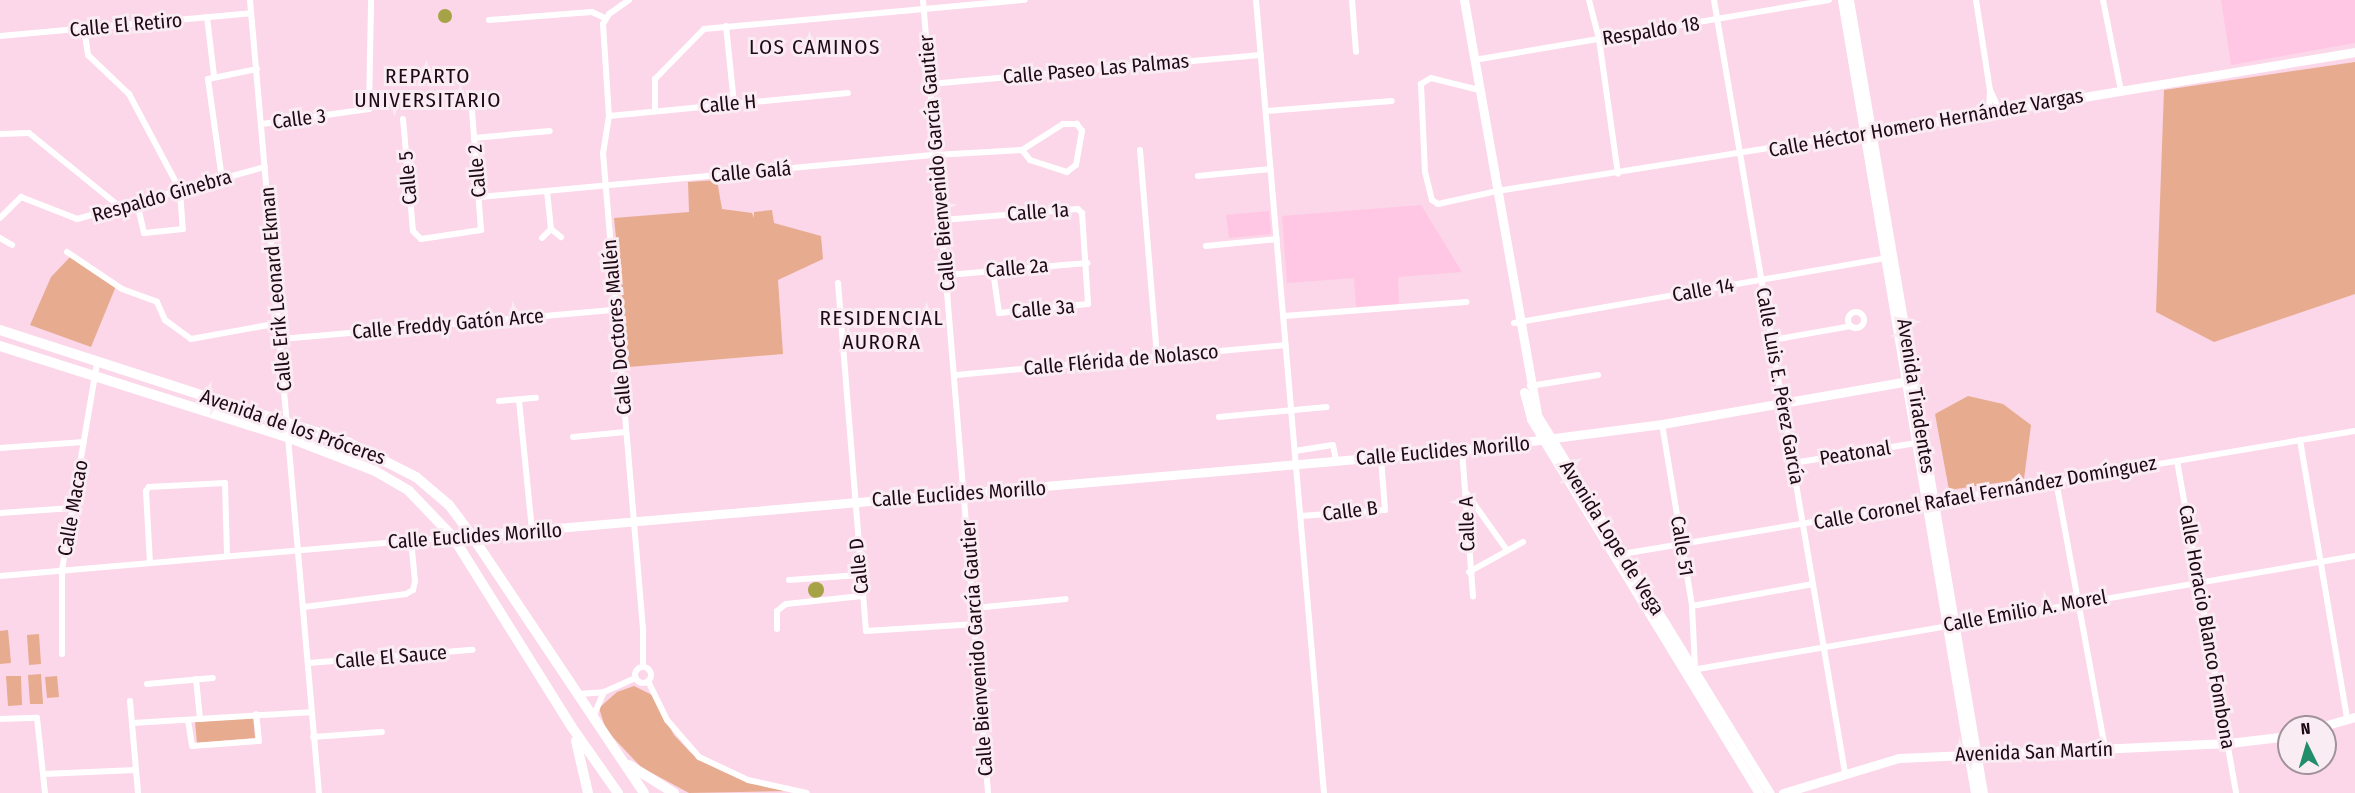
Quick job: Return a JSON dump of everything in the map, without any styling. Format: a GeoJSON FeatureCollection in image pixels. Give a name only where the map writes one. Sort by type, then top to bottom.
{"type":"FeatureCollection","features":[{"type":"Feature","properties":{"kind":"main road","name":"Avenida de los Próceres"},"geometry":{"type":"LineString","coordinates":[[0,330],[97,363],[289,422],[373,452],[398,465],[435,491],[472,536],[572,691],[644,793]]}},
{"type":"Feature","properties":{"kind":"main road","name":"Avenida de los Próceres"},"geometry":{"type":"LineString","coordinates":[[0,346],[290,438],[375,471],[409,491],[453,537],[571,726],[616,793]]}},
{"type":"Feature","properties":{"kind":"main road"},"geometry":{"type":"LineString","coordinates":[[571,726],[584,762],[588,793]]}},
{"type":"Feature","properties":{"kind":"main road"},"geometry":{"type":"LineString","coordinates":[[612,748],[640,775],[674,793]]}},
{"type":"Feature","properties":{"kind":"street","name":"Calle Erik Leonard Ekman"},"geometry":{"type":"LineString","coordinates":[[250,0],[289,422],[318,793]]}},
{"type":"Feature","properties":{"kind":"street","name":"Calle 3"},"geometry":{"type":"LineString","coordinates":[[262,124],[369,109],[371,0]]}},
{"type":"Feature","properties":{"kind":"street"},"geometry":{"type":"LineString","coordinates":[[489,20],[592,12],[605,18],[628,0]]}},
{"type":"Feature","properties":{"kind":"street","name":"Calle Bienvenido García Gautier"},"geometry":{"type":"LineString","coordinates":[[923,0],[966,494],[988,793]]}},
{"type":"Feature","properties":{"kind":"street"},"geometry":{"type":"LineString","coordinates":[[655,111],[653,86],[659,74],[699,31],[726,26],[1025,0]]}},
{"type":"Feature","properties":{"kind":"street"},"geometry":{"type":"LineString","coordinates":[[1256,0],[1324,793]]}},
{"type":"Feature","properties":{"kind":"street"},"geometry":{"type":"LineString","coordinates":[[1352,0],[1356,52]]}},
{"type":"Feature","properties":{"kind":"street","name":"Avenida Lope de Vega"},"geometry":{"type":"LineString","coordinates":[[1464,0],[1497,191],[1527,407],[1690,670],[1770,793]]}},
{"type":"Feature","properties":{"kind":"street"},"geometry":{"type":"LineString","coordinates":[[1589,0],[1599,39],[1618,174]]}},
{"type":"Feature","properties":{"kind":"street","name":"Calle Luis E. Pérez García"},"geometry":{"type":"LineString","coordinates":[[1714,0],[1845,773]]}},
{"type":"Feature","properties":{"kind":"street","name":"Respaldo 18"},"geometry":{"type":"LineString","coordinates":[[1474,60],[1829,0]]}},
{"type":"Feature","properties":{"kind":"street","name":"Avenida Tiradentes"},"geometry":{"type":"LineString","coordinates":[[1842,0],[1889,258],[1973,754],[1983,793]]}},
{"type":"Feature","properties":{"kind":"street","name":"Avenida Tiradentes"},"geometry":{"type":"LineString","coordinates":[[1849,0],[1867,133]]}},
{"type":"Feature","properties":{"kind":"street"},"geometry":{"type":"LineString","coordinates":[[1976,0],[1990,90],[1989,110]]}},
{"type":"Feature","properties":{"kind":"street"},"geometry":{"type":"LineString","coordinates":[[2103,0],[2121,91]]}},
{"type":"Feature","properties":{"kind":"street","name":"Calle El Retiro"},"geometry":{"type":"LineString","coordinates":[[0,36],[251,13]]}},
{"type":"Feature","properties":{"kind":"street"},"geometry":{"type":"LineString","coordinates":[[207,17],[222,179]]}},
{"type":"Feature","properties":{"kind":"street","name":"Calle Doctores Mallén"},"geometry":{"type":"LineString","coordinates":[[605,18],[602,30],[609,116],[604,186],[634,523],[643,667]]}},
{"type":"Feature","properties":{"kind":"street"},"geometry":{"type":"LineString","coordinates":[[726,26],[734,104]]}},
{"type":"Feature","properties":{"kind":"street"},"geometry":{"type":"LineString","coordinates":[[84,29],[88,55],[129,94],[180,190],[181,231],[144,233],[137,202]]}},
{"type":"Feature","properties":{"kind":"street","name":"Calle Héctor Homero Hernández Vargas"},"geometry":{"type":"LineString","coordinates":[[1479,90],[1424,79],[1420,84],[1425,172],[1432,200],[1438,204],[1497,191],[1618,174],[1867,133],[1989,110],[2121,91],[2355,52]]}},
{"type":"Feature","properties":{"kind":"street","name":"Calle Paseo Las Palmas"},"geometry":{"type":"LineString","coordinates":[[930,84],[1261,55]]}},
{"type":"Feature","properties":{"kind":"street"},"geometry":{"type":"LineString","coordinates":[[211,78],[256,69]]}},
{"type":"Feature","properties":{"kind":"street"},"geometry":{"type":"LineString","coordinates":[[1990,90],[1999,109]]}},
{"type":"Feature","properties":{"kind":"street","name":"Calle H"},"geometry":{"type":"LineString","coordinates":[[609,116],[848,93]]}},
{"type":"Feature","properties":{"kind":"street"},"geometry":{"type":"LineString","coordinates":[[1266,111],[1392,101]]}},
{"type":"Feature","properties":{"kind":"street","name":"Calle 2"},"geometry":{"type":"LineString","coordinates":[[472,111],[481,230]]}},
{"type":"Feature","properties":{"kind":"street","name":"Calle 5"},"geometry":{"type":"LineString","coordinates":[[403,119],[415,237],[481,230]]}},
{"type":"Feature","properties":{"kind":"street","name":"Calle Galá"},"geometry":{"type":"LineString","coordinates":[[480,197],[935,155],[1023,150],[1064,124],[1077,124],[1082,131],[1076,165],[1071,171],[1030,160],[1023,150]]}},
{"type":"Feature","properties":{"kind":"street"},"geometry":{"type":"LineString","coordinates":[[474,138],[550,131]]}},
{"type":"Feature","properties":{"kind":"street"},"geometry":{"type":"LineString","coordinates":[[1,134],[29,133],[120,207]]}},
{"type":"Feature","properties":{"kind":"street"},"geometry":{"type":"LineString","coordinates":[[1140,150],[1157,356]]}},
{"type":"Feature","properties":{"kind":"street","name":"Respaldo Ginebra"},"geometry":{"type":"LineString","coordinates":[[0,218],[21,197],[73,219],[265,167]]}},
{"type":"Feature","properties":{"kind":"street"},"geometry":{"type":"LineString","coordinates":[[1198,176],[1271,169]]}},
{"type":"Feature","properties":{"kind":"street"},"geometry":{"type":"LineString","coordinates":[[547,191],[551,229],[561,237]]}},
{"type":"Feature","properties":{"kind":"street","name":"Calle 1a"},"geometry":{"type":"LineString","coordinates":[[942,220],[1078,209],[1082,213],[1087,262]]}},
{"type":"Feature","properties":{"kind":"street"},"geometry":{"type":"LineString","coordinates":[[542,238],[551,229]]}},
{"type":"Feature","properties":{"kind":"street"},"geometry":{"type":"LineString","coordinates":[[0,238],[12,246]]}},
{"type":"Feature","properties":{"kind":"street"},"geometry":{"type":"LineString","coordinates":[[1206,246],[1277,238]]}},
{"type":"Feature","properties":{"kind":"street"},"geometry":{"type":"LineString","coordinates":[[67,252],[122,289],[157,302],[165,320],[191,339],[280,323]]}},
{"type":"Feature","properties":{"kind":"street","name":"Calle 14"},"geometry":{"type":"LineString","coordinates":[[1516,323],[1889,258]]}},
{"type":"Feature","properties":{"kind":"street","name":"Calle 2a"},"geometry":{"type":"LineString","coordinates":[[947,275],[1087,262]]}},
{"type":"Feature","properties":{"kind":"street","name":"Calle 3a"},"geometry":{"type":"LineString","coordinates":[[993,270],[997,311],[1021,311],[1088,304],[1087,262]]}},
{"type":"Feature","properties":{"kind":"street","name":"Calle D"},"geometry":{"type":"LineString","coordinates":[[838,283],[852,502],[867,632],[976,624]]}},
{"type":"Feature","properties":{"kind":"street"},"geometry":{"type":"LineString","coordinates":[[1284,316],[1466,302]]}},
{"type":"Feature","properties":{"kind":"street","name":"Calle Freddy Gatón Arce"},"geometry":{"type":"LineString","coordinates":[[281,339],[615,310]]}},
{"type":"Feature","properties":{"kind":"street","name":"Avenida Lope de Vega"},"geometry":{"type":"LineString","coordinates":[[1516,323],[1529,386],[1537,415],[1548,441]]}},
{"type":"Feature","properties":{"kind":"street"},"geometry":{"type":"LineString","coordinates":[[1772,340],[1851,326]]}},
{"type":"Feature","properties":{"kind":"street","name":"Calle Flérida de Nolasco"},"geometry":{"type":"LineString","coordinates":[[956,375],[1286,345]]}},
{"type":"Feature","properties":{"kind":"street","name":"Calle Macao"},"geometry":{"type":"LineString","coordinates":[[62,654],[62,570],[97,363]]}},
{"type":"Feature","properties":{"kind":"street"},"geometry":{"type":"LineString","coordinates":[[1529,386],[1598,375]]}},
{"type":"Feature","properties":{"kind":"street","name":"Avenida Tiradentes"},"geometry":{"type":"LineString","coordinates":[[1910,381],[1916,443],[1929,502]]}},
{"type":"Feature","properties":{"kind":"street","name":"Calle Euclides Morillo"},"geometry":{"type":"LineString","coordinates":[[0,576],[411,540],[532,532],[1462,450],[1548,441],[1662,424],[1910,381]]}},
{"type":"Feature","properties":{"kind":"street"},"geometry":{"type":"LineString","coordinates":[[499,401],[536,398]]}},
{"type":"Feature","properties":{"kind":"street"},"geometry":{"type":"LineString","coordinates":[[519,400],[532,532]]}},
{"type":"Feature","properties":{"kind":"street"},"geometry":{"type":"LineString","coordinates":[[1219,417],[1327,407]]}},
{"type":"Feature","properties":{"kind":"street","name":"Calle 51"},"geometry":{"type":"LineString","coordinates":[[1662,424],[1692,606],[1690,670]]}},
{"type":"Feature","properties":{"kind":"street","name":"Calle Coronel Rafael Fernández Domínguez"},"geometry":{"type":"LineString","coordinates":[[1618,555],[2355,430]]}},
{"type":"Feature","properties":{"kind":"street"},"geometry":{"type":"LineString","coordinates":[[573,437],[626,432]]}},
{"type":"Feature","properties":{"kind":"street"},"geometry":{"type":"LineString","coordinates":[[2300,440],[2351,718]]}},
{"type":"Feature","properties":{"kind":"street"},"geometry":{"type":"LineString","coordinates":[[0,448],[84,442]]}},
{"type":"Feature","properties":{"kind":"street","name":"Peatonal"},"geometry":{"type":"LineString","coordinates":[[1793,463],[1916,443]]}},
{"type":"Feature","properties":{"kind":"street"},"geometry":{"type":"LineString","coordinates":[[1295,451],[1334,446],[1336,461]]}},
{"type":"Feature","properties":{"kind":"street","name":"Calle A"},"geometry":{"type":"LineString","coordinates":[[1462,450],[1467,493],[1469,572],[1473,597]]}},
{"type":"Feature","properties":{"kind":"street","name":"Calle B"},"geometry":{"type":"LineString","coordinates":[[1301,516],[1385,510],[1381,458]]}},
{"type":"Feature","properties":{"kind":"street","name":"Calle Horacio Blanco Fombona"},"geometry":{"type":"LineString","coordinates":[[2177,460],[2229,743],[2236,793]]}},
{"type":"Feature","properties":{"kind":"street"},"geometry":{"type":"LineString","coordinates":[[2056,481],[2080,601],[2105,749]]}},
{"type":"Feature","properties":{"kind":"street"},"geometry":{"type":"LineString","coordinates":[[150,563],[146,491],[155,487],[225,483],[227,556]]}},
{"type":"Feature","properties":{"kind":"street"},"geometry":{"type":"LineString","coordinates":[[1467,493],[1507,550]]}},
{"type":"Feature","properties":{"kind":"street"},"geometry":{"type":"LineString","coordinates":[[0,513],[72,508]]}},
{"type":"Feature","properties":{"kind":"street"},"geometry":{"type":"LineString","coordinates":[[304,607],[406,594],[413,590],[415,581],[411,540]]}},
{"type":"Feature","properties":{"kind":"street"},"geometry":{"type":"LineString","coordinates":[[1469,572],[1523,542]]}},
{"type":"Feature","properties":{"kind":"street","name":"Calle Emilio A. Morel"},"geometry":{"type":"LineString","coordinates":[[1690,670],[2198,580],[2355,556]]}},
{"type":"Feature","properties":{"kind":"street"},"geometry":{"type":"LineString","coordinates":[[789,580],[860,575]]}},
{"type":"Feature","properties":{"kind":"street"},"geometry":{"type":"LineString","coordinates":[[1692,606],[1813,584]]}},
{"type":"Feature","properties":{"kind":"street"},"geometry":{"type":"LineString","coordinates":[[777,629],[777,611],[786,604],[862,596]]}},
{"type":"Feature","properties":{"kind":"street"},"geometry":{"type":"LineString","coordinates":[[975,608],[1066,599]]}},
{"type":"Feature","properties":{"kind":"street","name":"Calle El Sauce"},"geometry":{"type":"LineString","coordinates":[[309,663],[472,650]]}},
{"type":"Feature","properties":{"kind":"street"},"geometry":{"type":"LineString","coordinates":[[636,678],[636,671],[643,667],[650,672],[648,681],[667,720],[699,757],[748,780],[807,793]]}},
{"type":"Feature","properties":{"kind":"street","name":"Avenida Lope de Vega"},"geometry":{"type":"LineString","coordinates":[[1690,670],[1759,793]]}},
{"type":"Feature","properties":{"kind":"street"},"geometry":{"type":"LineString","coordinates":[[147,684],[213,678]]}},
{"type":"Feature","properties":{"kind":"street"},"geometry":{"type":"LineString","coordinates":[[636,678],[641,682],[648,681]]}},
{"type":"Feature","properties":{"kind":"street"},"geometry":{"type":"LineString","coordinates":[[572,691],[588,696],[604,692],[636,678]]}},
{"type":"Feature","properties":{"kind":"street"},"geometry":{"type":"LineString","coordinates":[[196,679],[200,719]]}},
{"type":"Feature","properties":{"kind":"street"},"geometry":{"type":"LineString","coordinates":[[594,720],[596,702],[604,692]]}},
{"type":"Feature","properties":{"kind":"street"},"geometry":{"type":"LineString","coordinates":[[130,701],[138,793]]}},
{"type":"Feature","properties":{"kind":"street"},"geometry":{"type":"LineString","coordinates":[[133,723],[311,712]]}},
{"type":"Feature","properties":{"kind":"street"},"geometry":{"type":"LineString","coordinates":[[188,720],[192,746],[259,741],[256,714]]}},
{"type":"Feature","properties":{"kind":"street"},"geometry":{"type":"LineString","coordinates":[[0,719],[37,718],[45,793]]}},
{"type":"Feature","properties":{"kind":"street"},"geometry":{"type":"LineString","coordinates":[[313,737],[382,732]]}},
{"type":"Feature","properties":{"kind":"street","name":"Avenida San Martín"},"geometry":{"type":"LineString","coordinates":[[1783,793],[1880,761],[1973,754],[2229,743],[2277,737]]}},
{"type":"Feature","properties":{"kind":"street","name":"Avenida Tiradentes"},"geometry":{"type":"LineString","coordinates":[[1973,754],[1975,793]]}},
{"type":"Feature","properties":{"kind":"street"},"geometry":{"type":"LineString","coordinates":[[44,774],[136,770]]}},
{"type":"Feature","properties":{"kind":"shaded area"},"geometry":{"type":"Polygon","coordinates":[[[2221,0],[2355,0],[2355,43],[2231,65],[2221,0]]]}},
{"type":"Feature","properties":{"kind":"shaded area"},"geometry":{"type":"Polygon","coordinates":[[[442,9],[448,9],[452,16],[448,23],[442,23],[438,19],[438,13],[442,9]]]}},
{"type":"Feature","properties":{"kind":"shaded area"},"geometry":{"type":"Polygon","coordinates":[[[2355,62],[2355,294],[2214,342],[2156,312],[2164,90],[2355,62]]]}},
{"type":"Feature","properties":{"kind":"shaded area"},"geometry":{"type":"Polygon","coordinates":[[[717,180],[722,209],[752,213],[754,218],[754,212],[772,210],[774,223],[821,236],[823,259],[778,280],[783,354],[629,367],[614,218],[689,212],[688,182],[717,180]]]}},
{"type":"Feature","properties":{"kind":"shaded area"},"geometry":{"type":"Polygon","coordinates":[[[1421,205],[1462,272],[1398,277],[1399,304],[1356,307],[1354,278],[1287,283],[1282,216],[1421,205]]]}},
{"type":"Feature","properties":{"kind":"shaded area"},"geometry":{"type":"Polygon","coordinates":[[[1269,211],[1271,234],[1229,238],[1226,215],[1269,211]]]}},
{"type":"Feature","properties":{"kind":"shaded area"},"geometry":{"type":"Polygon","coordinates":[[[71,256],[116,286],[91,347],[30,325],[51,277],[71,256]]]}},
{"type":"Feature","properties":{"kind":"shaded area"},"geometry":{"type":"Polygon","coordinates":[[[1968,396],[2003,404],[2031,425],[2024,479],[1949,490],[1935,414],[1968,396]]]}},
{"type":"Feature","properties":{"kind":"shaded area"},"geometry":{"type":"Polygon","coordinates":[[[816,582],[824,590],[816,598],[808,590],[816,582]]]}},
{"type":"Feature","properties":{"kind":"shaded area"},"geometry":{"type":"Polygon","coordinates":[[[8,630],[11,663],[0,664],[0,631],[8,630]]]}},
{"type":"Feature","properties":{"kind":"shaded area"},"geometry":{"type":"Polygon","coordinates":[[[39,634],[41,664],[29,665],[27,635],[39,634]]]}},
{"type":"Feature","properties":{"kind":"shaded area"},"geometry":{"type":"Polygon","coordinates":[[[41,674],[43,704],[30,704],[28,675],[41,674]]]}},
{"type":"Feature","properties":{"kind":"shaded area"},"geometry":{"type":"Polygon","coordinates":[[[6,676],[21,676],[22,705],[8,706],[6,676]]]}},
{"type":"Feature","properties":{"kind":"shaded area"},"geometry":{"type":"Polygon","coordinates":[[[57,676],[59,697],[47,698],[45,677],[57,676]]]}},
{"type":"Feature","properties":{"kind":"shaded area"},"geometry":{"type":"Polygon","coordinates":[[[634,686],[652,695],[674,735],[691,753],[720,770],[793,791],[689,793],[641,767],[606,730],[599,708],[617,692],[634,686]]]}},
{"type":"Feature","properties":{"kind":"shaded area"},"geometry":{"type":"Polygon","coordinates":[[[253,717],[255,738],[197,743],[195,722],[253,717]]]}},
{"type":"Feature","properties":{"kind":"district","name":"LOS CAMINOS"},"geometry":{"type":"Point","coordinates":[815,47]}},
{"type":"Feature","properties":{"kind":"district","name":"REPARTO UNIVERSITARIO"},"geometry":{"type":"Point","coordinates":[428,88]}},
{"type":"Feature","properties":{"kind":"district","name":"RESIDENCIAL AURORA"},"geometry":{"type":"Point","coordinates":[882,330]}}]}
